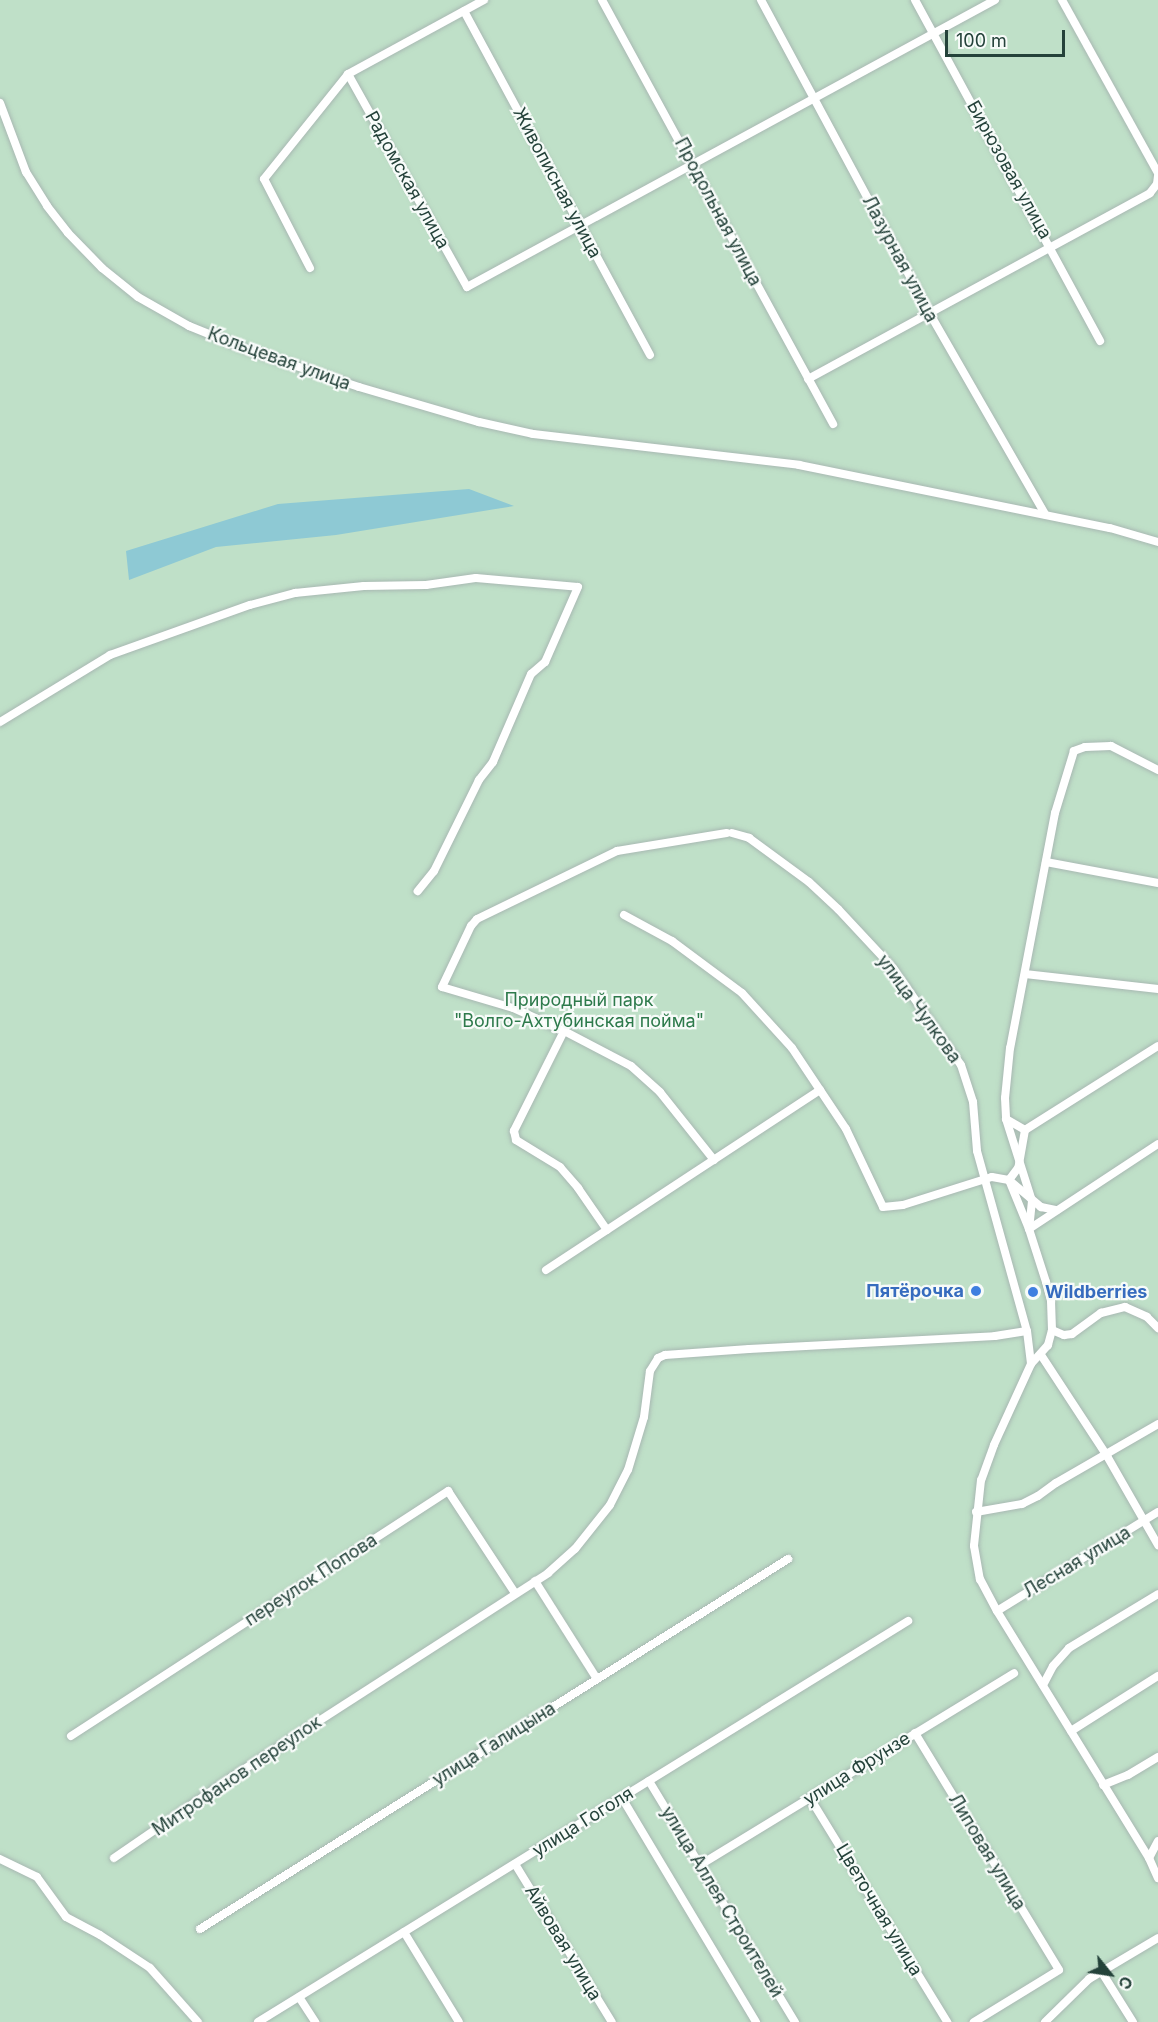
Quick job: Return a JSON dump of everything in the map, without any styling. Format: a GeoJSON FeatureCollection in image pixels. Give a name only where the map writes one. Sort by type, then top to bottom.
{"type":"FeatureCollection","features":[{"type":"Feature","properties":{"kind":"street"},"geometry":{"type":"LineString","coordinates":[[310,268],[264,179],[348,74],[484,0]]}},
{"type":"Feature","properties":{"kind":"street","name":"Продольная улица"},"geometry":{"type":"LineString","coordinates":[[603,0],[832,424]]}},
{"type":"Feature","properties":{"kind":"street","name":"Лазурная улица"},"geometry":{"type":"LineString","coordinates":[[760,0],[930,314],[1045,514]]}},
{"type":"Feature","properties":{"kind":"street","name":"Бирюзовая улица"},"geometry":{"type":"LineString","coordinates":[[915,0],[1100,341]]}},
{"type":"Feature","properties":{"kind":"street"},"geometry":{"type":"LineString","coordinates":[[579,226],[995,0]]}},
{"type":"Feature","properties":{"kind":"street"},"geometry":{"type":"LineString","coordinates":[[808,379],[1150,193],[1157,184],[1158,174],[1062,0]]}},
{"type":"Feature","properties":{"kind":"street","name":"Живописная улица"},"geometry":{"type":"LineString","coordinates":[[464,11],[651,355]]}},
{"type":"Feature","properties":{"kind":"street","name":"Радомская улица"},"geometry":{"type":"LineString","coordinates":[[348,74],[467,287],[579,226]]}},
{"type":"Feature","properties":{"kind":"street","name":"Кольцевая улица"},"geometry":{"type":"LineString","coordinates":[[0,103],[26,171],[68,233],[102,268],[138,297],[189,326],[248,350],[325,376],[479,422],[533,434],[799,465],[1045,514],[1158,542]]}},
{"type":"Feature","properties":{"kind":"street"},"geometry":{"type":"LineString","coordinates":[[0,722],[110,655],[250,605],[295,593],[364,586],[426,585],[476,578],[578,587],[545,662],[531,674],[493,762],[479,780],[434,872],[418,891]]}},
{"type":"Feature","properties":{"kind":"street"},"geometry":{"type":"LineString","coordinates":[[1029,1229],[1032,1201],[1020,1158],[1012,1147],[1006,1119],[1010,1048],[1055,813],[1074,751],[1085,747],[1111,746],[1158,770]]}},
{"type":"Feature","properties":{"kind":"street","name":"улица Чулкова"},"geometry":{"type":"LineString","coordinates":[[564,1031],[521,1012],[442,987],[471,926],[477,919],[617,851],[730,833],[749,838],[809,882],[893,968],[961,1065],[973,1102],[977,1151],[1027,1331],[1031,1364]]}},
{"type":"Feature","properties":{"kind":"street"},"geometry":{"type":"LineString","coordinates":[[1046,862],[1158,883]]}},
{"type":"Feature","properties":{"kind":"street"},"geometry":{"type":"LineString","coordinates":[[624,915],[672,941],[742,993],[792,1048],[846,1129],[883,1207],[903,1205],[992,1177],[1009,1180],[1041,1207],[1057,1210]]}},
{"type":"Feature","properties":{"kind":"street"},"geometry":{"type":"LineString","coordinates":[[1025,974],[1158,989]]}},
{"type":"Feature","properties":{"kind":"street"},"geometry":{"type":"LineString","coordinates":[[607,1230],[578,1188],[560,1167],[516,1140],[514,1131],[564,1031],[615,1056],[660,1092],[714,1160]]}},
{"type":"Feature","properties":{"kind":"street"},"geometry":{"type":"LineString","coordinates":[[1009,1180],[1018,1168],[1024,1130],[1158,1046]]}},
{"type":"Feature","properties":{"kind":"street"},"geometry":{"type":"LineString","coordinates":[[546,1270],[820,1090]]}},
{"type":"Feature","properties":{"kind":"street"},"geometry":{"type":"LineString","coordinates":[[1006,1119],[1024,1130]]}},
{"type":"Feature","properties":{"kind":"street"},"geometry":{"type":"LineString","coordinates":[[1029,1229],[1158,1144]]}},
{"type":"Feature","properties":{"kind":"street"},"geometry":{"type":"LineString","coordinates":[[1009,1180],[1029,1229],[1051,1301],[1052,1330],[1048,1345],[1031,1364],[994,1444],[981,1480],[974,1546],[980,1579],[997,1611],[1149,1858],[1158,1878]]}},
{"type":"Feature","properties":{"kind":"street"},"geometry":{"type":"LineString","coordinates":[[1052,1330],[1072,1334],[1101,1313],[1125,1307],[1147,1317],[1158,1328]]}},
{"type":"Feature","properties":{"kind":"street","name":"Митрофанов переулок"},"geometry":{"type":"LineString","coordinates":[[114,1858],[232,1777],[535,1581],[574,1549],[610,1505],[636,1450],[652,1364],[665,1355],[995,1336],[1027,1331]]}},
{"type":"Feature","properties":{"kind":"street"},"geometry":{"type":"LineString","coordinates":[[1041,1355],[1107,1456],[1158,1545]]}},
{"type":"Feature","properties":{"kind":"street"},"geometry":{"type":"LineString","coordinates":[[976,1512],[1022,1504],[1158,1424]]}},
{"type":"Feature","properties":{"kind":"street","name":"переулок Попова"},"geometry":{"type":"LineString","coordinates":[[71,1736],[448,1491],[515,1593]]}},
{"type":"Feature","properties":{"kind":"street","name":"Лесная улица"},"geometry":{"type":"LineString","coordinates":[[997,1611],[1158,1512]]}},
{"type":"Feature","properties":{"kind":"street","name":"улица Галицына"},"geometry":{"type":"LineString","coordinates":[[200,1929],[789,1559]]}},
{"type":"Feature","properties":{"kind":"street"},"geometry":{"type":"LineString","coordinates":[[535,1581],[597,1679]]}},
{"type":"Feature","properties":{"kind":"street"},"geometry":{"type":"LineString","coordinates":[[1043,1685],[1053,1666],[1069,1648],[1158,1594]]}},
{"type":"Feature","properties":{"kind":"street","name":"улица Гоголя"},"geometry":{"type":"LineString","coordinates":[[258,2022],[908,1621]]}},
{"type":"Feature","properties":{"kind":"street","name":"улица Фрунзе"},"geometry":{"type":"LineString","coordinates":[[700,1865],[1014,1673]]}},
{"type":"Feature","properties":{"kind":"street"},"geometry":{"type":"LineString","coordinates":[[1071,1731],[1158,1676]]}},
{"type":"Feature","properties":{"kind":"street","name":"Липовая улица"},"geometry":{"type":"LineString","coordinates":[[915,1733],[1059,1970],[974,2022]]}},
{"type":"Feature","properties":{"kind":"street"},"geometry":{"type":"LineString","coordinates":[[1103,1785],[1128,1775],[1158,1757]]}},
{"type":"Feature","properties":{"kind":"street","name":"улица Аллея Строителей"},"geometry":{"type":"LineString","coordinates":[[649,1781],[795,2022]]}},
{"type":"Feature","properties":{"kind":"street","name":"улица Аллея Строителей"},"geometry":{"type":"LineString","coordinates":[[622,1798],[756,2022]]}},
{"type":"Feature","properties":{"kind":"street","name":"Цветочная улица"},"geometry":{"type":"LineString","coordinates":[[810,1798],[947,2022]]}},
{"type":"Feature","properties":{"kind":"street"},"geometry":{"type":"LineString","coordinates":[[1149,1858],[1158,1841]]}},
{"type":"Feature","properties":{"kind":"street"},"geometry":{"type":"LineString","coordinates":[[0,1858],[37,1877],[66,1917],[100,1935],[150,1968],[198,2022]]}},
{"type":"Feature","properties":{"kind":"street","name":"Айвовая улица"},"geometry":{"type":"LineString","coordinates":[[515,1864],[612,2022]]}},
{"type":"Feature","properties":{"kind":"street"},"geometry":{"type":"LineString","coordinates":[[404,1932],[459,2022]]}},
{"type":"Feature","properties":{"kind":"street"},"geometry":{"type":"LineString","coordinates":[[1045,2022],[1101,1971],[1158,1938]]}},
{"type":"Feature","properties":{"kind":"street"},"geometry":{"type":"LineString","coordinates":[[1101,1971],[1133,2022]]}},
{"type":"Feature","properties":{"kind":"street"},"geometry":{"type":"LineString","coordinates":[[299,1997],[315,2022]]}},
{"type":"Feature","properties":{"kind":"green space","name":"Природный парк \"Волго-Ахтубинская пойма\""},"geometry":{"type":"Polygon","coordinates":[[[0,0],[1158,0],[1158,2022],[0,2022],[0,0]]]}},
{"type":"Feature","properties":{"kind":"water"},"geometry":{"type":"Polygon","coordinates":[[[469,489],[514,506],[336,535],[216,547],[129,580],[126,551],[278,504],[469,489]]]}},
{"type":"Feature","properties":{"kind":"place","name":"Пятёрочка"},"geometry":{"type":"Point","coordinates":[976,1291]}},
{"type":"Feature","properties":{"kind":"place","name":"Wildberries"},"geometry":{"type":"Point","coordinates":[1033,1292]}}]}
